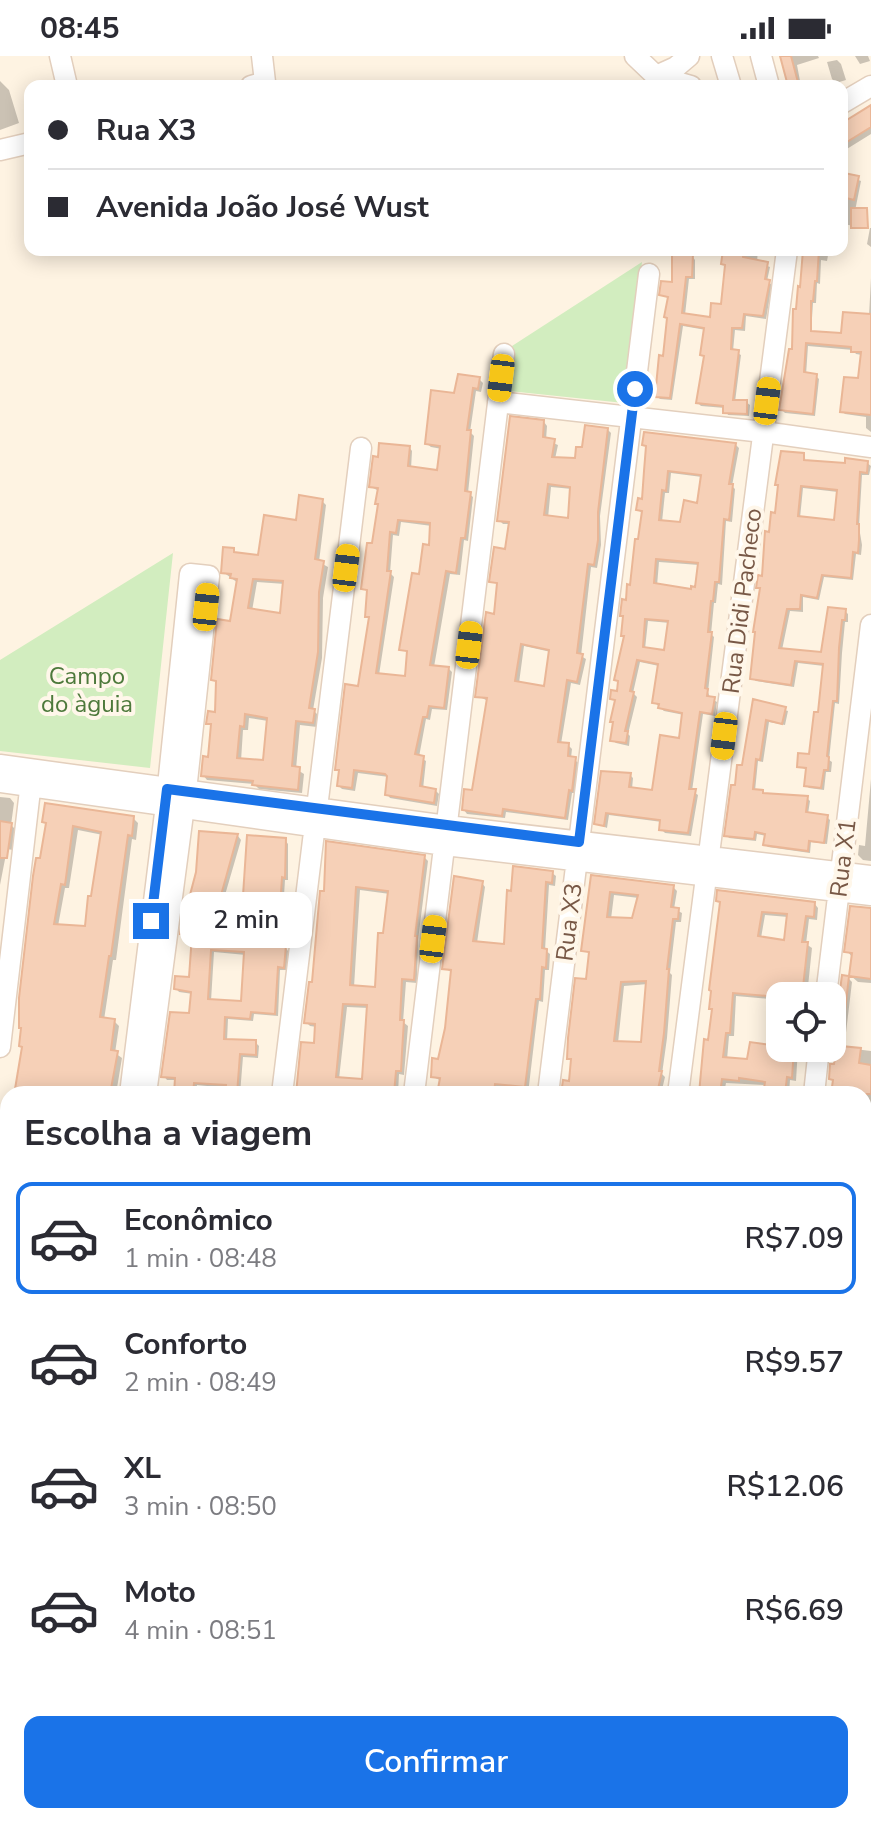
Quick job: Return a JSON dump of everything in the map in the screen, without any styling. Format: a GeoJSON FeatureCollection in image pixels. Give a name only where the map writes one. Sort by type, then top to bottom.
{"type":"FeatureCollection","features":[{"type":"Feature","properties":{"kind":"street"},"geometry":{"type":"LineString","coordinates":[[60,56],[66,80]]}},
{"type":"Feature","properties":{"kind":"street"},"geometry":{"type":"LineString","coordinates":[[262,56],[265,80]]}},
{"type":"Feature","properties":{"kind":"street"},"geometry":{"type":"LineString","coordinates":[[635,56],[656,76],[670,80]]}},
{"type":"Feature","properties":{"kind":"street"},"geometry":{"type":"LineString","coordinates":[[656,76],[676,67],[689,56]]}},
{"type":"Feature","properties":{"kind":"street"},"geometry":{"type":"LineString","coordinates":[[722,56],[729,80]]}},
{"type":"Feature","properties":{"kind":"street"},"geometry":{"type":"LineString","coordinates":[[761,56],[767,80]]}},
{"type":"Feature","properties":{"kind":"street"},"geometry":{"type":"LineString","coordinates":[[848,99],[871,86]]}},
{"type":"Feature","properties":{"kind":"street"},"geometry":{"type":"LineString","coordinates":[[0,150],[24,144]]}},
{"type":"Feature","properties":{"kind":"street","name":"Rua Didi Pacheco"},"geometry":{"type":"LineString","coordinates":[[679,1086],[786,256]]}},
{"type":"Feature","properties":{"kind":"street","name":"Rua X3"},"geometry":{"type":"LineString","coordinates":[[549,1086],[649,274]]}},
{"type":"Feature","properties":{"kind":"street"},"geometry":{"type":"LineString","coordinates":[[415,1086],[504,354]]}},
{"type":"Feature","properties":{"kind":"street"},"geometry":{"type":"LineString","coordinates":[[498,402],[871,447]]}},
{"type":"Feature","properties":{"kind":"street"},"geometry":{"type":"LineString","coordinates":[[283,1086],[361,448]]}},
{"type":"Feature","properties":{"kind":"street"},"geometry":{"type":"LineString","coordinates":[[147,1086],[200,575]]}},
{"type":"Feature","properties":{"kind":"street","name":"Rua X1"},"geometry":{"type":"LineString","coordinates":[[828,982],[871,625]]}},
{"type":"Feature","properties":{"kind":"street"},"geometry":{"type":"LineString","coordinates":[[0,765],[32,778],[446,836],[840,882],[871,895]]}},
{"type":"Feature","properties":{"kind":"street"},"geometry":{"type":"LineString","coordinates":[[0,782],[32,778]]}},
{"type":"Feature","properties":{"kind":"street"},"geometry":{"type":"LineString","coordinates":[[0,1047],[32,778]]}},
{"type":"Feature","properties":{"kind":"street"},"geometry":{"type":"LineString","coordinates":[[131,1086],[176,798]]}},
{"type":"Feature","properties":{"kind":"street"},"geometry":{"type":"LineString","coordinates":[[840,882],[871,876]]}},
{"type":"Feature","properties":{"kind":"street"},"geometry":{"type":"LineString","coordinates":[[815,1086],[817,1062]]}},
{"type":"Feature","properties":{"kind":"green space"},"geometry":{"type":"Polygon","coordinates":[[[642,262],[624,403],[509,391],[512,346],[642,262]]]}},
{"type":"Feature","properties":{"kind":"green space","name":"Campo do àguia"},"geometry":{"type":"Polygon","coordinates":[[[173,553],[150,768],[0,751],[0,660],[173,553]]]}},
{"type":"Feature","properties":{"kind":"building"},"geometry":{"type":"Polygon","coordinates":[[[780,56],[791,56],[797,80],[786,80],[780,56]]]}},
{"type":"Feature","properties":{"kind":"building"},"geometry":{"type":"Polygon","coordinates":[[[871,105],[871,127],[848,141],[848,119],[871,105]]]}},
{"type":"Feature","properties":{"kind":"building"},"geometry":{"type":"Polygon","coordinates":[[[848,174],[859,176],[854,200],[848,198],[848,174]]]}},
{"type":"Feature","properties":{"kind":"building"},"geometry":{"type":"Polygon","coordinates":[[[851,208],[867,208],[868,228],[851,228],[851,208]]]}},
{"type":"Feature","properties":{"kind":"building"},"geometry":{"type":"Polygon","coordinates":[[[672,256],[693,256],[692,277],[686,277],[682,313],[710,317],[711,303],[721,304],[725,265],[721,264],[722,256],[743,256],[768,262],[765,279],[770,280],[763,316],[744,314],[742,328],[732,328],[731,349],[739,350],[733,400],[747,400],[747,414],[723,413],[723,406],[696,403],[704,356],[700,355],[704,328],[680,324],[670,398],[655,397],[659,355],[663,356],[668,297],[659,295],[661,281],[672,282],[672,256]]]}},
{"type":"Feature","properties":{"kind":"building"},"geometry":{"type":"Polygon","coordinates":[[[803,256],[819,256],[817,281],[811,301],[811,331],[841,333],[843,312],[871,314],[871,415],[840,412],[844,377],[858,378],[861,352],[851,352],[851,347],[806,343],[804,372],[817,374],[813,414],[779,410],[789,349],[792,349],[793,309],[796,309],[803,256]]]}},
{"type":"Feature","properties":{"kind":"building"},"geometry":{"type":"Polygon","coordinates":[[[458,374],[480,377],[478,389],[473,388],[467,430],[471,430],[465,491],[471,492],[465,538],[461,538],[456,573],[446,571],[430,665],[449,667],[444,708],[429,706],[427,717],[423,717],[415,754],[424,756],[420,786],[436,789],[434,803],[385,795],[385,774],[354,770],[352,788],[337,786],[339,770],[335,770],[345,684],[358,686],[369,617],[365,617],[367,590],[361,589],[367,543],[372,543],[378,504],[375,504],[378,488],[369,487],[373,456],[378,457],[379,443],[410,446],[408,466],[437,470],[440,446],[425,444],[431,390],[454,393],[458,374]],[[398,520],[396,533],[390,532],[387,571],[391,571],[376,673],[405,676],[407,651],[399,650],[412,573],[419,574],[423,544],[429,545],[430,523],[398,520]]]}},
{"type":"Feature","properties":{"kind":"building"},"geometry":{"type":"Polygon","coordinates":[[[510,416],[544,420],[543,437],[555,439],[552,457],[575,458],[576,447],[582,447],[585,425],[608,428],[598,512],[598,540],[594,565],[588,564],[577,653],[583,654],[577,682],[567,680],[558,742],[569,743],[568,756],[576,757],[565,818],[503,809],[502,816],[462,810],[464,789],[472,790],[487,698],[475,697],[486,612],[494,614],[497,583],[489,582],[494,547],[505,549],[509,522],[497,521],[510,416]],[[548,484],[544,515],[568,518],[570,487],[548,484]],[[521,644],[515,681],[544,686],[549,650],[521,644]]]}},
{"type":"Feature","properties":{"kind":"building"},"geometry":{"type":"Polygon","coordinates":[[[644,432],[736,443],[729,484],[733,484],[729,520],[724,519],[719,582],[715,582],[708,632],[712,632],[705,688],[708,689],[707,696],[715,697],[712,714],[700,712],[689,789],[696,789],[688,833],[659,830],[660,820],[606,813],[604,826],[594,824],[601,771],[631,773],[629,787],[652,790],[660,735],[679,738],[682,713],[658,708],[659,704],[652,703],[658,664],[637,660],[630,691],[634,692],[625,731],[628,731],[626,743],[610,741],[615,700],[610,699],[611,690],[617,691],[618,681],[614,680],[624,636],[621,636],[622,599],[626,600],[627,584],[630,585],[635,539],[638,539],[642,511],[636,510],[638,498],[642,499],[646,446],[642,445],[644,432]],[[668,471],[666,491],[662,490],[659,520],[680,522],[684,500],[697,503],[701,475],[668,471]],[[656,559],[654,583],[691,589],[691,586],[695,587],[698,563],[656,559]],[[645,619],[643,647],[664,650],[668,621],[645,619]]]}},
{"type":"Feature","properties":{"kind":"building"},"geometry":{"type":"Polygon","coordinates":[[[781,451],[804,453],[804,460],[845,463],[845,458],[868,461],[867,473],[860,472],[858,553],[853,552],[851,578],[822,575],[817,598],[801,595],[800,609],[787,609],[779,648],[821,652],[828,607],[846,609],[845,620],[842,620],[837,701],[833,701],[828,770],[824,770],[821,788],[804,786],[806,768],[797,767],[798,753],[809,754],[814,712],[818,712],[823,664],[795,661],[791,685],[750,679],[760,588],[756,588],[758,575],[762,576],[765,531],[769,532],[771,512],[775,513],[778,485],[775,485],[781,451]],[[801,486],[798,516],[834,520],[837,490],[801,486]]]}},
{"type":"Feature","properties":{"kind":"building"},"geometry":{"type":"Polygon","coordinates":[[[299,495],[323,499],[315,559],[324,561],[319,592],[318,652],[309,708],[315,709],[313,723],[296,721],[292,766],[300,767],[298,790],[252,785],[253,781],[201,776],[203,756],[208,757],[211,724],[206,724],[208,711],[215,712],[216,681],[211,680],[217,619],[230,621],[237,579],[230,578],[231,574],[221,573],[223,547],[234,548],[234,552],[258,555],[264,515],[296,520],[299,495]],[[253,579],[248,608],[280,613],[283,581],[253,579]],[[245,714],[244,727],[240,726],[237,758],[263,760],[267,718],[245,714]]]}},
{"type":"Feature","properties":{"kind":"building"},"geometry":{"type":"Polygon","coordinates":[[[753,699],[786,707],[782,724],[766,720],[760,760],[756,759],[753,789],[763,790],[763,793],[808,796],[806,812],[828,815],[824,843],[809,841],[808,851],[763,845],[765,834],[755,832],[754,839],[724,836],[731,785],[735,785],[737,765],[742,765],[753,699]]]}},
{"type":"Feature","properties":{"kind":"building"},"geometry":{"type":"Polygon","coordinates":[[[45,803],[134,816],[132,836],[128,835],[100,1017],[115,1019],[111,1050],[118,1051],[111,1086],[16,1086],[22,1047],[19,1046],[19,998],[33,876],[36,858],[40,858],[46,823],[42,822],[45,803]],[[73,826],[65,885],[61,884],[54,924],[85,926],[88,896],[91,896],[101,832],[73,826]]]}},
{"type":"Feature","properties":{"kind":"building"},"geometry":{"type":"Polygon","coordinates":[[[0,821],[12,823],[7,858],[0,858],[0,821]]]}},
{"type":"Feature","properties":{"kind":"building"},"geometry":{"type":"Polygon","coordinates":[[[199,831],[238,834],[213,924],[241,926],[247,835],[286,838],[280,909],[264,908],[263,930],[283,931],[282,945],[286,945],[284,968],[278,967],[275,1014],[251,1012],[250,1019],[225,1017],[224,1039],[256,1040],[256,1055],[240,1054],[238,1086],[194,1083],[194,1086],[174,1086],[175,1078],[161,1077],[170,1012],[189,1013],[191,992],[174,989],[175,976],[189,977],[192,935],[180,934],[182,918],[196,919],[198,898],[190,895],[196,872],[199,831]],[[211,950],[208,999],[241,1001],[244,952],[211,950]]]}},
{"type":"Feature","properties":{"kind":"building"},"geometry":{"type":"Polygon","coordinates":[[[326,841],[425,855],[415,936],[414,980],[402,979],[400,1020],[404,1020],[401,1071],[396,1071],[395,1086],[297,1086],[301,1042],[314,1043],[315,1024],[304,1023],[309,982],[312,982],[320,891],[324,891],[326,841]],[[356,887],[350,985],[375,987],[378,933],[383,933],[388,891],[356,887]],[[343,1004],[336,1077],[362,1079],[367,1005],[343,1004]]]}},
{"type":"Feature","properties":{"kind":"building"},"geometry":{"type":"Polygon","coordinates":[[[513,866],[553,871],[552,883],[546,882],[542,948],[547,949],[546,968],[542,967],[540,999],[536,999],[525,1086],[438,1086],[440,1078],[431,1077],[432,1058],[438,1059],[445,1028],[451,970],[442,969],[454,876],[483,881],[473,941],[504,944],[507,890],[511,891],[513,866]]]}},
{"type":"Feature","properties":{"kind":"building"},"geometry":{"type":"Polygon","coordinates":[[[591,875],[674,885],[671,907],[679,908],[678,919],[673,919],[667,969],[659,1086],[562,1086],[563,1080],[569,1081],[571,1059],[567,1059],[568,1038],[575,978],[586,979],[589,952],[581,951],[591,875]],[[610,892],[607,917],[632,918],[638,895],[610,892]],[[646,981],[621,982],[614,1041],[641,1042],[646,981]]]}},
{"type":"Feature","properties":{"kind":"building"},"geometry":{"type":"Polygon","coordinates":[[[717,890],[815,902],[814,917],[806,916],[802,942],[808,942],[804,982],[766,982],[766,996],[733,993],[730,1033],[726,1033],[723,1057],[747,1059],[750,1042],[766,1044],[766,1062],[793,1062],[792,1078],[787,1077],[786,1086],[764,1086],[765,1082],[739,1078],[739,1081],[722,1079],[721,1086],[700,1086],[704,1039],[708,1040],[712,1009],[709,1009],[720,902],[716,901],[717,890]],[[762,912],[758,936],[784,940],[787,914],[762,912]]]}},
{"type":"Feature","properties":{"kind":"building"},"geometry":{"type":"Polygon","coordinates":[[[850,906],[871,908],[871,979],[849,976],[852,953],[844,952],[850,906]]]}},
{"type":"Feature","properties":{"kind":"building"},"geometry":{"type":"Polygon","coordinates":[[[842,975],[849,976],[846,1002],[846,982],[841,982],[842,975]]]}},
{"type":"Feature","properties":{"kind":"building"},"geometry":{"type":"Polygon","coordinates":[[[846,1046],[861,1048],[859,1063],[871,1065],[871,1086],[832,1086],[833,1080],[829,1079],[830,1064],[846,1062],[846,1046]]]}},
{"type":"Feature","properties":{"kind":"route"},"geometry":{"type":"LineString","coordinates":[[151,921],[167,789],[579,842],[635,389]]}}]}
